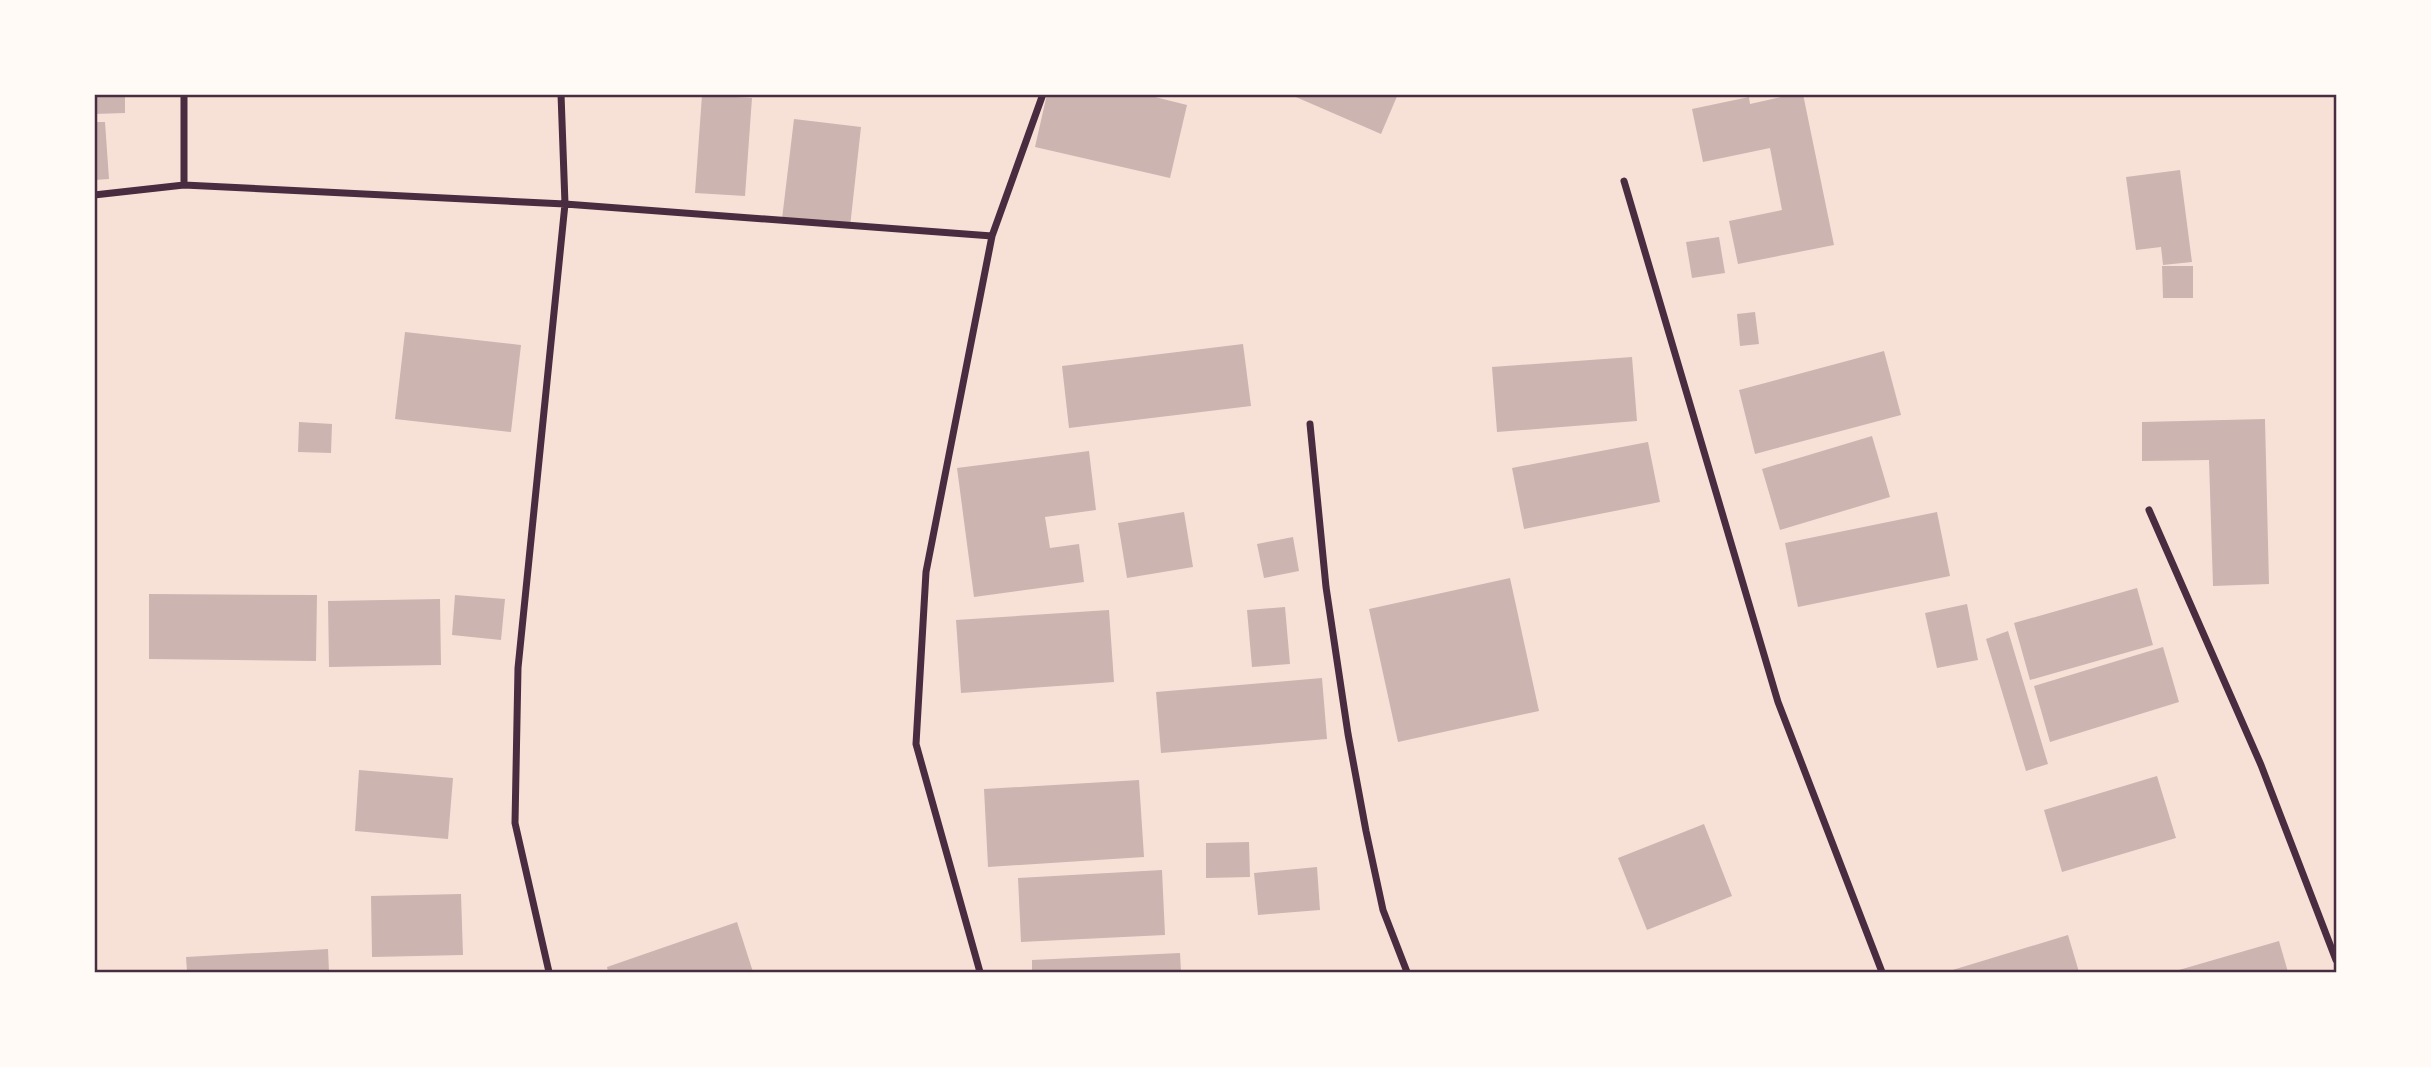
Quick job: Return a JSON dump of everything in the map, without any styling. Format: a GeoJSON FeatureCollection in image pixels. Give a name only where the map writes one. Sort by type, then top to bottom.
{"type":"FeatureCollection","features":[{"type":"Feature","properties":{"kind":"street"},"geometry":{"type":"LineString","coordinates":[[184,94],[184,185]]}},
{"type":"Feature","properties":{"kind":"street"},"geometry":{"type":"LineString","coordinates":[[549,972],[515,823],[518,668],[565,204],[561,94]]}},
{"type":"Feature","properties":{"kind":"street"},"geometry":{"type":"LineString","coordinates":[[980,972],[916,744],[926,572],[992,236],[1043,94]]}},
{"type":"Feature","properties":{"kind":"street"},"geometry":{"type":"LineString","coordinates":[[1624,181],[1778,702],[1882,972]]}},
{"type":"Feature","properties":{"kind":"street"},"geometry":{"type":"LineString","coordinates":[[94,195],[184,185],[565,204],[992,236]]}},
{"type":"Feature","properties":{"kind":"street"},"geometry":{"type":"LineString","coordinates":[[1310,424],[1326,587],[1350,746],[1383,910],[1407,972]]}},
{"type":"Feature","properties":{"kind":"street"},"geometry":{"type":"LineString","coordinates":[[2149,510],[2261,765],[2336,960]]}},
{"type":"Feature","properties":{"kind":"building"},"geometry":{"type":"Polygon","coordinates":[[[94,94],[125,94],[125,113],[94,114],[94,94]]]}},
{"type":"Feature","properties":{"kind":"building"},"geometry":{"type":"Polygon","coordinates":[[[1047,94],[1143,94],[1187,105],[1170,178],[1035,147],[1047,94]]]}},
{"type":"Feature","properties":{"kind":"building"},"geometry":{"type":"Polygon","coordinates":[[[1289,94],[1398,94],[1381,134],[1289,94]]]}},
{"type":"Feature","properties":{"kind":"building"},"geometry":{"type":"Polygon","coordinates":[[[1803,94],[1834,245],[1738,264],[1729,221],[1782,210],[1770,148],[1703,162],[1692,109],[1749,97],[1750,104],[1803,94]]]}},
{"type":"Feature","properties":{"kind":"building"},"geometry":{"type":"Polygon","coordinates":[[[702,95],[752,98],[745,196],[695,193],[702,95]]]}},
{"type":"Feature","properties":{"kind":"building"},"geometry":{"type":"Polygon","coordinates":[[[794,119],[861,127],[850,227],[782,219],[794,119]]]}},
{"type":"Feature","properties":{"kind":"building"},"geometry":{"type":"Polygon","coordinates":[[[94,122],[105,122],[109,179],[94,180],[94,122]]]}},
{"type":"Feature","properties":{"kind":"building"},"geometry":{"type":"Polygon","coordinates":[[[2180,170],[2192,262],[2163,265],[2161,247],[2136,250],[2126,177],[2180,170]]]}},
{"type":"Feature","properties":{"kind":"building"},"geometry":{"type":"Polygon","coordinates":[[[1719,237],[1725,273],[1692,278],[1686,242],[1719,237]]]}},
{"type":"Feature","properties":{"kind":"building"},"geometry":{"type":"Polygon","coordinates":[[[2162,266],[2193,266],[2193,298],[2163,298],[2162,266]]]}},
{"type":"Feature","properties":{"kind":"building"},"geometry":{"type":"Polygon","coordinates":[[[1755,312],[1759,344],[1740,346],[1737,314],[1755,312]]]}},
{"type":"Feature","properties":{"kind":"building"},"geometry":{"type":"Polygon","coordinates":[[[405,332],[521,345],[511,432],[395,419],[405,332]]]}},
{"type":"Feature","properties":{"kind":"building"},"geometry":{"type":"Polygon","coordinates":[[[1243,344],[1251,406],[1069,428],[1062,366],[1243,344]]]}},
{"type":"Feature","properties":{"kind":"building"},"geometry":{"type":"Polygon","coordinates":[[[1884,351],[1901,415],[1755,454],[1739,390],[1884,351]]]}},
{"type":"Feature","properties":{"kind":"building"},"geometry":{"type":"Polygon","coordinates":[[[1632,357],[1637,421],[1497,432],[1492,367],[1632,357]]]}},
{"type":"Feature","properties":{"kind":"building"},"geometry":{"type":"Polygon","coordinates":[[[2265,419],[2269,584],[2213,586],[2209,460],[2142,461],[2142,422],[2265,419]]]}},
{"type":"Feature","properties":{"kind":"building"},"geometry":{"type":"Polygon","coordinates":[[[299,422],[332,424],[331,453],[298,452],[299,422]]]}},
{"type":"Feature","properties":{"kind":"building"},"geometry":{"type":"Polygon","coordinates":[[[1872,436],[1890,497],[1780,530],[1762,469],[1872,436]]]}},
{"type":"Feature","properties":{"kind":"building"},"geometry":{"type":"Polygon","coordinates":[[[1648,442],[1660,502],[1524,529],[1512,468],[1648,442]]]}},
{"type":"Feature","properties":{"kind":"building"},"geometry":{"type":"Polygon","coordinates":[[[1089,451],[1096,510],[1045,517],[1050,548],[1079,544],[1084,582],[974,597],[957,468],[1089,451]]]}},
{"type":"Feature","properties":{"kind":"building"},"geometry":{"type":"Polygon","coordinates":[[[1184,512],[1193,567],[1127,578],[1118,523],[1184,512]]]}},
{"type":"Feature","properties":{"kind":"building"},"geometry":{"type":"Polygon","coordinates":[[[1937,512],[1950,576],[1798,607],[1785,543],[1937,512]]]}},
{"type":"Feature","properties":{"kind":"building"},"geometry":{"type":"Polygon","coordinates":[[[1293,537],[1299,571],[1264,578],[1257,544],[1293,537]]]}},
{"type":"Feature","properties":{"kind":"building"},"geometry":{"type":"Polygon","coordinates":[[[1510,578],[1539,711],[1398,742],[1369,609],[1510,578]]]}},
{"type":"Feature","properties":{"kind":"building"},"geometry":{"type":"Polygon","coordinates":[[[2137,588],[2153,645],[2030,680],[2014,623],[2137,588]]]}},
{"type":"Feature","properties":{"kind":"building"},"geometry":{"type":"Polygon","coordinates":[[[149,594],[317,595],[316,661],[149,659],[149,594]]]}},
{"type":"Feature","properties":{"kind":"building"},"geometry":{"type":"Polygon","coordinates":[[[455,595],[505,599],[501,640],[452,635],[455,595]]]}},
{"type":"Feature","properties":{"kind":"building"},"geometry":{"type":"Polygon","coordinates":[[[440,599],[441,665],[329,667],[328,601],[440,599]]]}},
{"type":"Feature","properties":{"kind":"building"},"geometry":{"type":"Polygon","coordinates":[[[1967,604],[1978,660],[1937,668],[1925,613],[1967,604]]]}},
{"type":"Feature","properties":{"kind":"building"},"geometry":{"type":"Polygon","coordinates":[[[1285,607],[1290,664],[1252,667],[1247,610],[1285,607]]]}},
{"type":"Feature","properties":{"kind":"building"},"geometry":{"type":"Polygon","coordinates":[[[1109,610],[1114,682],[961,693],[956,620],[1109,610]]]}},
{"type":"Feature","properties":{"kind":"building"},"geometry":{"type":"Polygon","coordinates":[[[2008,631],[2048,764],[2026,771],[1986,639],[2008,631]]]}},
{"type":"Feature","properties":{"kind":"building"},"geometry":{"type":"Polygon","coordinates":[[[2163,647],[2179,702],[2050,742],[2034,686],[2163,647]]]}},
{"type":"Feature","properties":{"kind":"building"},"geometry":{"type":"Polygon","coordinates":[[[1322,678],[1327,739],[1161,753],[1156,692],[1322,678]]]}},
{"type":"Feature","properties":{"kind":"building"},"geometry":{"type":"Polygon","coordinates":[[[359,770],[453,778],[448,839],[355,831],[359,770]]]}},
{"type":"Feature","properties":{"kind":"building"},"geometry":{"type":"Polygon","coordinates":[[[2157,776],[2176,838],[2062,872],[2044,810],[2157,776]]]}},
{"type":"Feature","properties":{"kind":"building"},"geometry":{"type":"Polygon","coordinates":[[[1139,780],[1144,857],[988,867],[984,789],[1139,780]]]}},
{"type":"Feature","properties":{"kind":"building"},"geometry":{"type":"Polygon","coordinates":[[[1704,824],[1732,896],[1647,930],[1618,858],[1704,824]]]}},
{"type":"Feature","properties":{"kind":"building"},"geometry":{"type":"Polygon","coordinates":[[[1249,842],[1250,877],[1206,878],[1206,843],[1249,842]]]}},
{"type":"Feature","properties":{"kind":"building"},"geometry":{"type":"Polygon","coordinates":[[[1317,867],[1320,910],[1258,915],[1254,873],[1317,867]]]}},
{"type":"Feature","properties":{"kind":"building"},"geometry":{"type":"Polygon","coordinates":[[[1162,870],[1165,935],[1021,942],[1018,878],[1162,870]]]}},
{"type":"Feature","properties":{"kind":"building"},"geometry":{"type":"Polygon","coordinates":[[[461,894],[463,955],[372,957],[371,896],[461,894]]]}},
{"type":"Feature","properties":{"kind":"building"},"geometry":{"type":"Polygon","coordinates":[[[737,922],[753,972],[608,972],[607,967],[737,922]]]}},
{"type":"Feature","properties":{"kind":"building"},"geometry":{"type":"Polygon","coordinates":[[[2068,935],[2079,972],[1946,972],[2068,935]]]}},
{"type":"Feature","properties":{"kind":"building"},"geometry":{"type":"Polygon","coordinates":[[[2279,941],[2288,972],[2172,972],[2279,941]]]}},
{"type":"Feature","properties":{"kind":"building"},"geometry":{"type":"Polygon","coordinates":[[[328,949],[329,972],[187,972],[186,957],[328,949]]]}},
{"type":"Feature","properties":{"kind":"building"},"geometry":{"type":"Polygon","coordinates":[[[1180,953],[1181,972],[1032,972],[1032,960],[1180,953]]]}}]}
